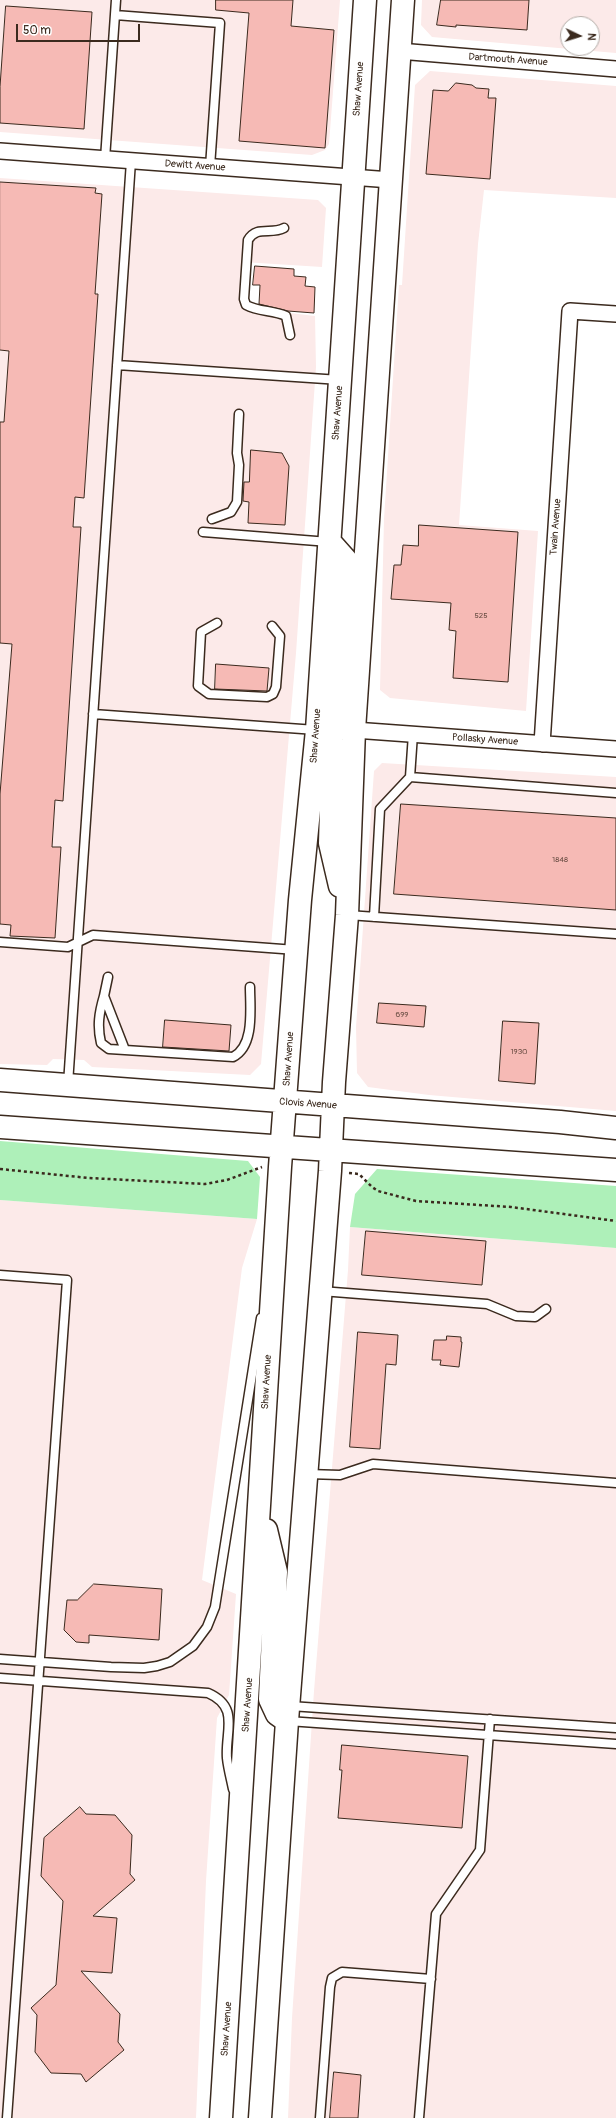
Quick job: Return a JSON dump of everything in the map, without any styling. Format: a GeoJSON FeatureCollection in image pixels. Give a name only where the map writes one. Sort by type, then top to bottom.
{"type":"FeatureCollection","features":[{"type":"Feature","properties":{"kind":"main road","name":"Shaw Avenue"},"geometry":{"type":"LineString","coordinates":[[221,2118],[261,1505],[282,1147],[330,542],[366,0]]}},
{"type":"Feature","properties":{"kind":"main road"},"geometry":{"type":"LineString","coordinates":[[393,0],[399,51]]}},
{"type":"Feature","properties":{"kind":"main road"},"geometry":{"type":"LineString","coordinates":[[260,2118],[288,1714],[347,915],[354,730],[403,0]]}},
{"type":"Feature","properties":{"kind":"main road"},"geometry":{"type":"LineString","coordinates":[[330,542],[346,560],[334,718],[340,727],[354,730]]}},
{"type":"Feature","properties":{"kind":"main road"},"geometry":{"type":"LineString","coordinates":[[316,730],[324,732],[330,737],[333,745],[330,843],[347,915]]}},
{"type":"Feature","properties":{"kind":"main road","name":"Clovis Avenue"},"geometry":{"type":"LineString","coordinates":[[0,1080],[560,1122],[616,1128]]}},
{"type":"Feature","properties":{"kind":"main road"},"geometry":{"type":"LineString","coordinates":[[0,1127],[616,1170]]}},
{"type":"Feature","properties":{"kind":"main road"},"geometry":{"type":"LineString","coordinates":[[261,1505],[276,1572],[270,1699],[277,1714],[288,1714]]}},
{"type":"Feature","properties":{"kind":"street","name":"Dartmouth Avenue"},"geometry":{"type":"LineString","coordinates":[[399,51],[616,69]]}},
{"type":"Feature","properties":{"kind":"street","name":"Dewitt Avenue"},"geometry":{"type":"LineString","coordinates":[[0,151],[391,180]]}},
{"type":"Feature","properties":{"kind":"street","name":"Twain Avenue"},"geometry":{"type":"LineString","coordinates":[[542,744],[570,311],[616,314]]}},
{"type":"Feature","properties":{"kind":"street","name":"Pollasky Avenue"},"geometry":{"type":"LineString","coordinates":[[354,730],[616,749]]}},
{"type":"Feature","properties":{"kind":"lane"},"geometry":{"type":"LineString","coordinates":[[105,159],[116,0]]}},
{"type":"Feature","properties":{"kind":"lane"},"geometry":{"type":"LineString","coordinates":[[114,15],[220,22],[210,167]]}},
{"type":"Feature","properties":{"kind":"lane"},"geometry":{"type":"LineString","coordinates":[[68,1085],[131,161]]}},
{"type":"Feature","properties":{"kind":"lane"},"geometry":{"type":"LineString","coordinates":[[284,228],[277,232],[258,230],[252,234],[248,240],[244,299],[246,305],[254,310],[278,312],[286,316],[290,335]]}},
{"type":"Feature","properties":{"kind":"lane"},"geometry":{"type":"LineString","coordinates":[[117,365],[340,380]]}},
{"type":"Feature","properties":{"kind":"lane"},"geometry":{"type":"LineString","coordinates":[[212,519],[231,512],[237,502],[239,414]]}},
{"type":"Feature","properties":{"kind":"lane"},"geometry":{"type":"LineString","coordinates":[[203,532],[330,542]]}},
{"type":"Feature","properties":{"kind":"lane"},"geometry":{"type":"LineString","coordinates":[[217,623],[201,632],[198,686],[209,694],[267,697],[273,694],[276,686],[280,636],[272,626]]}},
{"type":"Feature","properties":{"kind":"lane"},"geometry":{"type":"LineString","coordinates":[[93,714],[316,730]]}},
{"type":"Feature","properties":{"kind":"lane"},"geometry":{"type":"LineString","coordinates":[[374,917],[380,809],[410,777],[413,734]]}},
{"type":"Feature","properties":{"kind":"lane"},"geometry":{"type":"LineString","coordinates":[[410,777],[616,793]]}},
{"type":"Feature","properties":{"kind":"lane"},"geometry":{"type":"LineString","coordinates":[[347,915],[616,934]]}},
{"type":"Feature","properties":{"kind":"lane"},"geometry":{"type":"LineString","coordinates":[[0,942],[68,946],[93,935],[297,950]]}},
{"type":"Feature","properties":{"kind":"lane"},"geometry":{"type":"LineString","coordinates":[[108,977],[99,1016],[98,1031],[101,1043],[109,1048],[124,1050],[233,1057],[241,1053],[248,1041],[250,987]]}},
{"type":"Feature","properties":{"kind":"lane"},"geometry":{"type":"LineString","coordinates":[[104,996],[124,1050]]}},
{"type":"Feature","properties":{"kind":"lane"},"geometry":{"type":"LineString","coordinates":[[0,1659],[144,1668],[170,1662],[192,1646],[204,1632],[215,1607],[278,1208]]}},
{"type":"Feature","properties":{"kind":"lane"},"geometry":{"type":"LineString","coordinates":[[0,1275],[67,1280],[7,2118]]}},
{"type":"Feature","properties":{"kind":"lane"},"geometry":{"type":"LineString","coordinates":[[320,1291],[488,1304],[516,1316],[535,1317],[546,1309]]}},
{"type":"Feature","properties":{"kind":"lane"},"geometry":{"type":"LineString","coordinates":[[306,1474],[340,1475],[373,1464],[616,1482]]}},
{"type":"Feature","properties":{"kind":"lane"},"geometry":{"type":"LineString","coordinates":[[0,1678],[208,1693],[216,1696],[227,1708],[230,1718],[227,1758],[240,1830]]}},
{"type":"Feature","properties":{"kind":"lane"},"geometry":{"type":"LineString","coordinates":[[288,1714],[490,1719],[616,1728]]}},
{"type":"Feature","properties":{"kind":"lane"},"geometry":{"type":"LineString","coordinates":[[288,1714],[489,1735],[616,1744]]}},
{"type":"Feature","properties":{"kind":"lane"},"geometry":{"type":"LineString","coordinates":[[419,2118],[436,1914],[480,1850],[490,1719]]}},
{"type":"Feature","properties":{"kind":"lane"},"geometry":{"type":"LineString","coordinates":[[320,2118],[332,1978],[342,1972],[431,1978]]}},
{"type":"Feature","properties":{"kind":"shaded area"},"geometry":{"type":"Polygon","coordinates":[[[0,0],[340,0],[329,144],[325,150],[312,155],[0,132],[0,0]]]}},
{"type":"Feature","properties":{"kind":"shaded area"},"geometry":{"type":"Polygon","coordinates":[[[422,0],[616,0],[616,53],[600,52],[600,16],[560,16],[560,48],[432,37],[421,25],[422,0]]]}},
{"type":"Feature","properties":{"kind":"shaded area"},"geometry":{"type":"Polygon","coordinates":[[[430,71],[616,86],[616,198],[484,190],[478,244],[459,525],[538,531],[526,711],[390,698],[380,690],[384,519],[399,285],[402,285],[415,85],[430,71]]]}},
{"type":"Feature","properties":{"kind":"shaded area"},"geometry":{"type":"Polygon","coordinates":[[[0,178],[318,200],[326,208],[322,267],[243,262],[240,307],[315,316],[316,367],[296,653],[261,1064],[250,1075],[92,1067],[84,1060],[53,1059],[47,1065],[0,1064],[0,178]]]}},
{"type":"Feature","properties":{"kind":"shaded area"},"geometry":{"type":"Polygon","coordinates":[[[382,763],[616,777],[616,1111],[429,1095],[368,1087],[357,1073],[356,1027],[374,771],[382,763]]]}},
{"type":"Feature","properties":{"kind":"shaded area"},"geometry":{"type":"Polygon","coordinates":[[[0,1200],[257,1219],[242,1268],[202,1580],[236,1594],[229,1695],[217,1718],[206,1881],[196,2118],[0,2118],[0,1200]]]}},
{"type":"Feature","properties":{"kind":"shaded area"},"geometry":{"type":"Polygon","coordinates":[[[350,1227],[616,1248],[616,2118],[288,2118],[292,2018],[314,1691],[348,1270],[350,1227]]]}},
{"type":"Feature","properties":{"kind":"green space"},"geometry":{"type":"Polygon","coordinates":[[[0,1141],[248,1161],[260,1177],[257,1219],[0,1200],[0,1141]]]}},
{"type":"Feature","properties":{"kind":"green space"},"geometry":{"type":"Polygon","coordinates":[[[377,1169],[616,1186],[616,1248],[350,1227],[355,1194],[377,1169]]]}},
{"type":"Feature","properties":{"kind":"building"},"geometry":{"type":"Polygon","coordinates":[[[216,0],[293,0],[291,26],[334,30],[325,148],[239,141],[249,13],[216,10],[216,0]]]}},
{"type":"Feature","properties":{"kind":"building"},"geometry":{"type":"Polygon","coordinates":[[[441,0],[529,0],[527,30],[437,25],[441,0]]]}},
{"type":"Feature","properties":{"kind":"building"},"geometry":{"type":"Polygon","coordinates":[[[6,6],[92,12],[84,129],[0,123],[0,87],[6,6]]]}},
{"type":"Feature","properties":{"kind":"building"},"geometry":{"type":"Polygon","coordinates":[[[456,83],[472,85],[476,88],[489,89],[488,98],[496,98],[490,179],[426,174],[433,90],[448,91],[456,83]]]}},
{"type":"Feature","properties":{"kind":"building"},"geometry":{"type":"Polygon","coordinates":[[[0,182],[96,188],[95,193],[102,194],[95,294],[98,294],[84,498],[75,497],[73,527],[81,527],[63,801],[55,800],[52,847],[61,847],[55,938],[10,936],[11,925],[0,924],[0,794],[12,644],[0,643],[0,422],[4,422],[9,351],[0,350],[0,182]]]}},
{"type":"Feature","properties":{"kind":"building"},"geometry":{"type":"Polygon","coordinates":[[[255,266],[294,269],[294,276],[306,277],[305,286],[315,287],[314,313],[288,311],[259,304],[260,285],[253,285],[255,266]]]}},
{"type":"Feature","properties":{"kind":"building"},"geometry":{"type":"Polygon","coordinates":[[[251,450],[282,453],[289,466],[285,525],[248,523],[249,502],[243,501],[244,482],[249,482],[251,450]]]}},
{"type":"Feature","properties":{"kind":"building"},"geometry":{"type":"Polygon","coordinates":[[[419,525],[518,532],[508,682],[453,678],[456,631],[449,630],[451,603],[391,599],[394,565],[401,565],[403,545],[418,546],[419,525]]]}},
{"type":"Feature","properties":{"kind":"building"},"geometry":{"type":"Polygon","coordinates":[[[216,664],[269,668],[267,691],[215,689],[216,664]]]}},
{"type":"Feature","properties":{"kind":"building"},"geometry":{"type":"Polygon","coordinates":[[[401,804],[616,818],[616,910],[394,894],[401,804]]]}},
{"type":"Feature","properties":{"kind":"building"},"geometry":{"type":"Polygon","coordinates":[[[379,1003],[426,1006],[424,1027],[377,1023],[379,1003]]]}},
{"type":"Feature","properties":{"kind":"building"},"geometry":{"type":"Polygon","coordinates":[[[165,1020],[231,1025],[229,1051],[163,1047],[165,1020]]]}},
{"type":"Feature","properties":{"kind":"building"},"geometry":{"type":"Polygon","coordinates":[[[503,1021],[539,1023],[535,1084],[499,1081],[503,1021]]]}},
{"type":"Feature","properties":{"kind":"building"},"geometry":{"type":"Polygon","coordinates":[[[366,1231],[486,1241],[482,1285],[362,1275],[366,1231]]]}},
{"type":"Feature","properties":{"kind":"building"},"geometry":{"type":"Polygon","coordinates":[[[358,1332],[398,1335],[396,1365],[386,1364],[380,1449],[350,1447],[358,1332]]]}},
{"type":"Feature","properties":{"kind":"building"},"geometry":{"type":"Polygon","coordinates":[[[447,1336],[461,1337],[462,1342],[459,1367],[440,1365],[441,1360],[432,1360],[434,1340],[446,1340],[447,1336]]]}},
{"type":"Feature","properties":{"kind":"building"},"geometry":{"type":"Polygon","coordinates":[[[94,1584],[162,1589],[159,1640],[89,1635],[89,1643],[76,1642],[64,1630],[67,1600],[77,1600],[94,1584]]]}},
{"type":"Feature","properties":{"kind":"building"},"geometry":{"type":"Polygon","coordinates":[[[342,1745],[468,1756],[462,1828],[338,1818],[342,1770],[340,1770],[342,1745]]]}},
{"type":"Feature","properties":{"kind":"building"},"geometry":{"type":"Polygon","coordinates":[[[80,1807],[86,1814],[115,1815],[132,1835],[130,1874],[135,1880],[93,1916],[117,1918],[112,1973],[81,1971],[120,2014],[118,2042],[124,2050],[86,2082],[81,2074],[51,2073],[35,2052],[37,2015],[31,2008],[56,1985],[63,1901],[41,1876],[44,1838],[80,1807]]]}},
{"type":"Feature","properties":{"kind":"building"},"geometry":{"type":"Polygon","coordinates":[[[334,2072],[361,2075],[358,2118],[330,2118],[334,2072]]]}}]}
